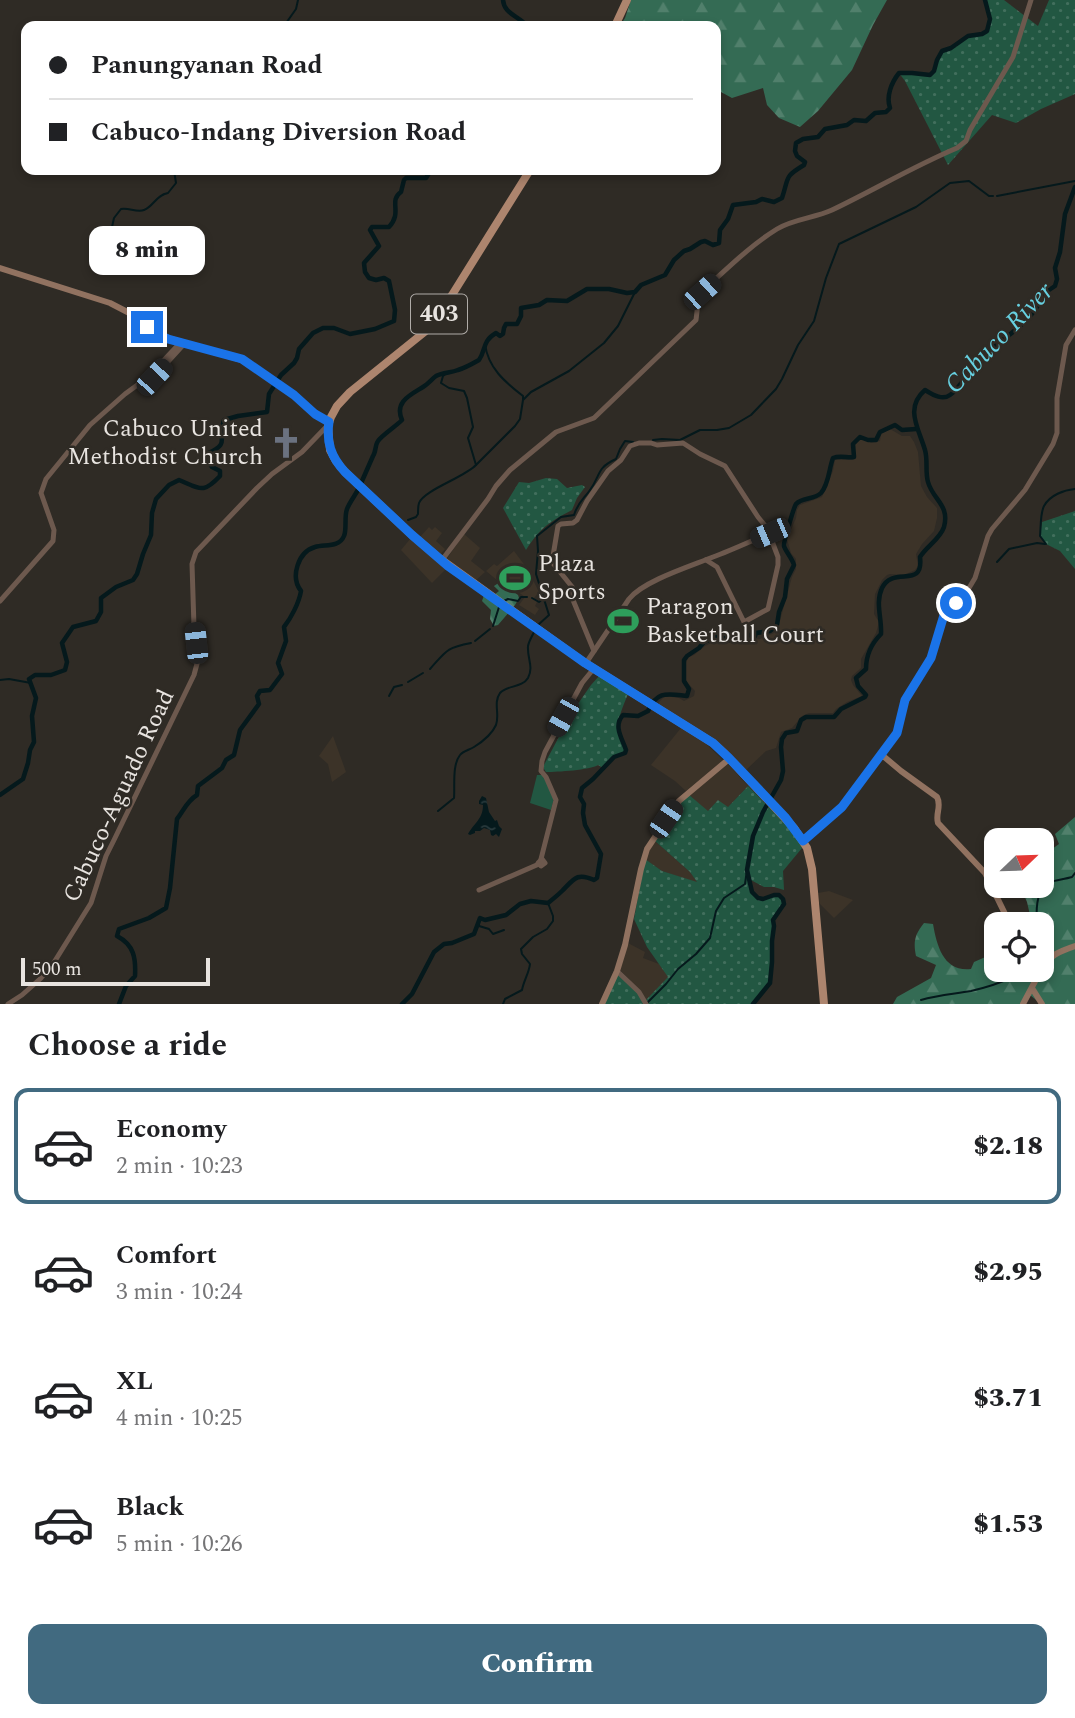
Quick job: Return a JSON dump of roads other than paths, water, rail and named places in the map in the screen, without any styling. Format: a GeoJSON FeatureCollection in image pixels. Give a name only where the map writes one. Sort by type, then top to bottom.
{"type":"FeatureCollection","features":[{"type":"Feature","properties":{"kind":"main road"},"geometry":{"type":"LineString","coordinates":[[617,21],[627,0]]}},
{"type":"Feature","properties":{"kind":"main road","name":"403"},"geometry":{"type":"LineString","coordinates":[[329,423],[337,406],[350,392],[427,330],[527,175]]}},
{"type":"Feature","properties":{"kind":"main road"},"geometry":{"type":"LineString","coordinates":[[0,268],[110,303],[137,317],[156,334],[239,358],[253,366],[329,423],[331,452],[340,467],[442,561],[601,674],[713,743],[794,828],[809,855],[824,1004]]}},
{"type":"Feature","properties":{"kind":"main road"},"geometry":{"type":"LineString","coordinates":[[803,841],[842,807],[882,755],[937,797],[938,823],[985,873],[1004,912]]}},
{"type":"Feature","properties":{"kind":"main road"},"geometry":{"type":"LineString","coordinates":[[602,1004],[625,945],[647,849],[679,801],[729,758]]}},
{"type":"Feature","properties":{"kind":"main road"},"geometry":{"type":"LineString","coordinates":[[1054,955],[1075,946]]}},
{"type":"Feature","properties":{"kind":"main road"},"geometry":{"type":"LineString","coordinates":[[1030,982],[1042,1004]]}},
{"type":"Feature","properties":{"kind":"main road"},"geometry":{"type":"LineString","coordinates":[[1023,1004],[1035,982]]}},
{"type":"Feature","properties":{"kind":"street"},"geometry":{"type":"LineString","coordinates":[[442,561],[500,487],[510,470],[556,432],[594,418],[696,320],[699,294],[737,260],[786,225],[816,216],[850,201],[966,141],[1013,57],[1031,0]]}},
{"type":"Feature","properties":{"kind":"street"},"geometry":{"type":"LineString","coordinates":[[882,755],[897,733],[905,700],[931,658],[944,615],[966,593],[977,573],[992,529],[1026,490],[1053,443],[1057,433],[1057,398],[1066,345],[1075,330]]}},
{"type":"Feature","properties":{"kind":"street"},"geometry":{"type":"LineString","coordinates":[[0,601],[53,541],[54,530],[41,498],[46,479],[90,425],[125,394],[149,378],[182,343]]}},
{"type":"Feature","properties":{"kind":"street","name":"Cabuco-Aguado Road"},"geometry":{"type":"LineString","coordinates":[[8,1004],[22,995],[52,966],[91,903],[106,856],[194,675],[198,660],[192,564],[196,552],[257,488],[307,448],[329,423]]}},
{"type":"Feature","properties":{"kind":"street"},"geometry":{"type":"LineString","coordinates":[[594,651],[573,600],[573,588],[552,562],[554,545],[558,526],[577,520],[608,471],[621,460],[630,446],[644,443],[683,443],[723,464],[770,533],[779,563],[770,606],[746,622],[742,620],[717,567],[706,560]]}},
{"type":"Feature","properties":{"kind":"street"},"geometry":{"type":"LineString","coordinates":[[480,890],[531,869],[540,862],[556,800],[541,771],[541,761],[582,683],[594,651],[629,598],[636,591],[686,566],[770,533]]}},
{"type":"Feature","properties":{"kind":"street"},"geometry":{"type":"LineString","coordinates":[[617,971],[639,992],[646,1004]]}},
{"type":"Feature","properties":{"kind":"water"},"geometry":{"type":"Polygon","coordinates":[[[482,796],[486,798],[489,812],[502,829],[499,837],[496,834],[491,835],[490,830],[484,828],[468,834],[481,814],[483,805],[479,804],[479,801],[482,796]]]}},
{"type":"Feature","properties":{"kind":"waterway"},"geometry":{"type":"LineString","coordinates":[[288,21],[296,9],[298,0]]}},
{"type":"Feature","properties":{"kind":"waterway"},"geometry":{"type":"LineString","coordinates":[[503,0],[509,12],[521,21]]}},
{"type":"Feature","properties":{"kind":"waterway"},"geometry":{"type":"LineString","coordinates":[[119,1004],[126,986],[135,976],[134,958],[127,944],[117,936],[119,929],[149,918],[166,908],[177,819],[197,795],[198,786],[234,755],[240,730],[259,704],[257,696],[260,691],[270,690],[282,674],[278,663],[286,641],[284,627],[301,591],[296,579],[300,559],[315,547],[335,544],[342,540],[347,509],[361,485],[376,444],[402,420],[400,408],[405,400],[436,376],[453,372],[479,360],[486,342],[492,336],[496,333],[500,336],[503,334],[506,324],[517,324],[521,308],[539,305],[547,300],[567,301],[587,289],[635,292],[641,285],[665,275],[674,260],[684,251],[705,241],[713,245],[719,243],[720,230],[733,205],[762,199],[774,202],[782,198],[788,178],[805,162],[797,156],[796,143],[818,137],[825,129],[847,125],[854,120],[866,121],[875,113],[886,112],[890,108],[890,90],[899,73],[930,75],[942,51],[968,36],[987,31],[990,19],[985,0]]}},
{"type":"Feature","properties":{"kind":"waterway"},"geometry":{"type":"LineString","coordinates":[[91,260],[99,234],[112,227],[114,218],[121,209],[144,210],[168,193],[176,183],[175,175]]}},
{"type":"Feature","properties":{"kind":"waterway"},"geometry":{"type":"LineString","coordinates":[[0,795],[23,779],[34,742],[32,716],[36,698],[29,679],[35,675],[51,675],[65,670],[67,662],[62,643],[73,627],[96,621],[101,612],[101,598],[116,587],[133,580],[151,535],[156,499],[169,485],[179,480],[205,488],[220,476],[220,471],[212,467],[207,459],[208,453],[221,443],[224,420],[267,412],[269,394],[281,375],[294,363],[299,349],[313,333],[323,328],[334,328],[350,334],[375,329],[394,321],[395,310],[389,281],[384,278],[369,278],[365,272],[364,263],[379,246],[370,230],[372,227],[389,227],[393,222],[397,195],[401,192],[406,178],[426,178],[428,175]]}},
{"type":"Feature","properties":{"kind":"waterway"},"geometry":{"type":"LineString","coordinates":[[653,440],[680,440],[700,430],[729,428],[751,415],[776,389],[798,345],[814,321],[839,244],[916,207],[950,183],[969,181],[989,196],[993,196]]}},
{"type":"Feature","properties":{"kind":"waterway"},"geometry":{"type":"LineString","coordinates":[[997,196],[1075,181]]}},
{"type":"Feature","properties":{"kind":"waterway"},"geometry":{"type":"LineString","coordinates":[[753,1004],[770,983],[773,920],[784,904],[779,895],[758,898],[752,892],[747,870],[753,836],[781,780],[782,739],[786,733],[797,731],[801,720],[806,717],[834,717],[841,709],[865,697],[856,678],[866,669],[870,650],[881,634],[879,605],[882,588],[893,578],[917,573],[920,557],[944,527],[945,513],[928,482],[926,454],[915,419],[915,404],[925,390],[944,397],[954,392],[974,364],[1024,322],[1032,314],[1043,294],[1055,286],[1055,268],[1065,214],[1075,187]]}},
{"type":"Feature","properties":{"kind":"waterway"},"geometry":{"type":"LineString","coordinates":[[476,465],[515,426],[520,419],[523,400],[531,392],[569,371],[604,343],[618,326],[635,292]]}},
{"type":"Feature","properties":{"kind":"waterway"},"geometry":{"type":"LineString","coordinates":[[485,344],[494,367],[523,399]]}},
{"type":"Feature","properties":{"kind":"waterway"},"geometry":{"type":"LineString","coordinates":[[408,520],[416,517],[419,504],[428,493],[476,465],[468,438],[473,427],[467,398],[464,391],[441,383],[448,372]]}},
{"type":"Feature","properties":{"kind":"waterway","name":"Cabuco River"},"geometry":{"type":"LineString","coordinates":[[402,1004],[412,994],[434,952],[444,944],[474,934],[480,918],[485,920],[506,915],[520,904],[531,901],[548,903],[576,878],[597,878],[601,854],[585,825],[584,804],[580,797],[582,788],[614,757],[625,753],[618,728],[620,719],[623,715],[638,716],[648,711],[659,696],[687,696],[689,689],[684,681],[684,660],[704,642],[719,636],[729,640],[755,636],[756,633],[770,631],[777,625],[787,579],[794,565],[784,546],[796,504],[821,493],[833,458],[854,457],[853,444],[860,437],[876,440],[880,432],[895,425],[902,430],[916,429]]}},
{"type":"Feature","properties":{"kind":"waterway"},"geometry":{"type":"LineString","coordinates":[[538,625],[549,615],[536,574],[537,536],[561,517],[574,515],[602,469],[616,459],[625,441],[633,442]]}},
{"type":"Feature","properties":{"kind":"waterway"},"geometry":{"type":"LineString","coordinates":[[1046,544],[1040,536],[1044,506],[1058,494],[1075,489]]}},
{"type":"Feature","properties":{"kind":"waterway"},"geometry":{"type":"LineString","coordinates":[[997,562],[1009,549],[1045,544]]}},
{"type":"Feature","properties":{"kind":"waterway"},"geometry":{"type":"LineString","coordinates":[[504,601],[518,601],[521,597],[527,597]]}},
{"type":"Feature","properties":{"kind":"waterway"},"geometry":{"type":"LineString","coordinates":[[532,598],[539,602],[543,599]]}},
{"type":"Feature","properties":{"kind":"waterway"},"geometry":{"type":"LineString","coordinates":[[493,626],[499,607]]}},
{"type":"Feature","properties":{"kind":"waterway"},"geometry":{"type":"LineString","coordinates":[[475,641],[490,629]]}},
{"type":"Feature","properties":{"kind":"waterway"},"geometry":{"type":"LineString","coordinates":[[438,811],[454,798],[457,759],[483,740],[496,725],[500,693],[528,678],[528,646],[534,632]]}},
{"type":"Feature","properties":{"kind":"waterway"},"geometry":{"type":"LineString","coordinates":[[430,669],[447,651],[471,643]]}},
{"type":"Feature","properties":{"kind":"waterway"},"geometry":{"type":"LineString","coordinates":[[408,682],[423,673]]}},
{"type":"Feature","properties":{"kind":"waterway"},"geometry":{"type":"LineString","coordinates":[[0,680],[31,683]]}},
{"type":"Feature","properties":{"kind":"waterway"},"geometry":{"type":"LineString","coordinates":[[389,696],[394,687],[402,685]]}},
{"type":"Feature","properties":{"kind":"waterway"},"geometry":{"type":"LineString","coordinates":[[648,1002],[710,938],[716,911],[724,898],[745,884],[747,870]]}},
{"type":"Feature","properties":{"kind":"waterway"},"geometry":{"type":"LineString","coordinates":[[1037,912],[1039,894],[1045,885],[1072,877],[1075,873]]}},
{"type":"Feature","properties":{"kind":"waterway"},"geometry":{"type":"LineString","coordinates":[[503,1004],[505,999],[522,990],[529,970],[530,964],[521,949],[553,921],[548,903]]}},
{"type":"Feature","properties":{"kind":"waterway"},"geometry":{"type":"LineString","coordinates":[[479,920],[479,926],[489,929],[493,934],[504,930]]}},
{"type":"Feature","properties":{"kind":"waterway"},"geometry":{"type":"LineString","coordinates":[[921,1000],[971,991],[1000,982]]}},
{"type":"Feature","properties":{"kind":"place","name":"Cabuco United Methodist Church"},"geometry":{"type":"Point","coordinates":[286,443]}},
{"type":"Feature","properties":{"kind":"place","name":"Plaza Sports"},"geometry":{"type":"Point","coordinates":[515,578]}},
{"type":"Feature","properties":{"kind":"place","name":"Paragon Basketball Court"},"geometry":{"type":"Point","coordinates":[623,621]}}]}
